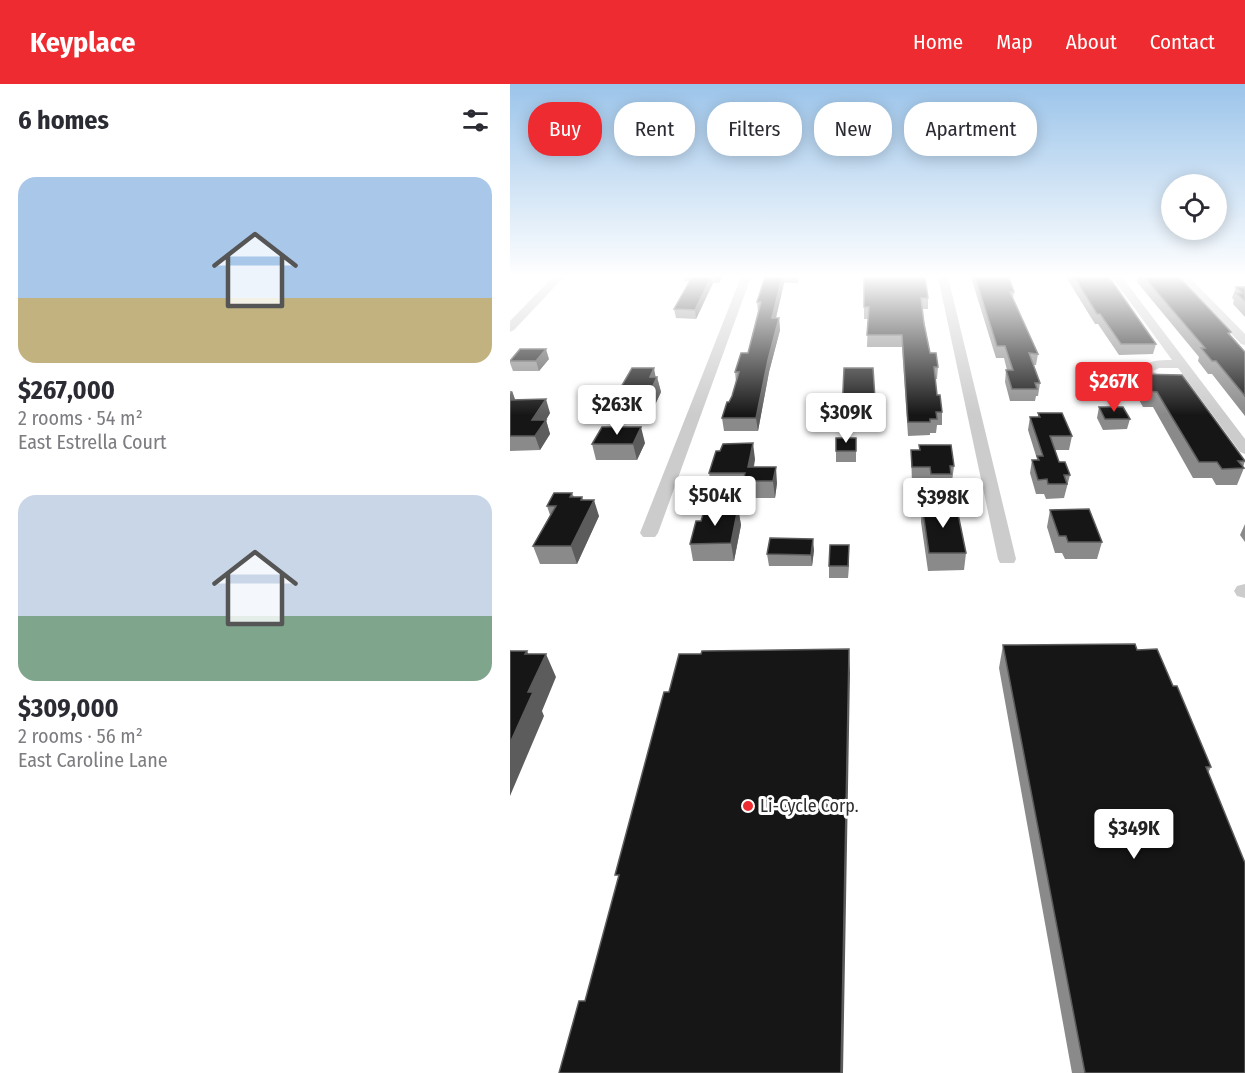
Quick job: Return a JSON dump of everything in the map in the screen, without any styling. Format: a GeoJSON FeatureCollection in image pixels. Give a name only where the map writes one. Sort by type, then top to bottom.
{"type":"FeatureCollection","features":[{"type":"Feature","properties":{"kind":"street"},"geometry":{"type":"LineString","coordinates":[[649,533],[729,323]]}},
{"type":"Feature","properties":{"kind":"street"},"geometry":{"type":"LineString","coordinates":[[953,323],[1007,559]]}},
{"type":"Feature","properties":{"kind":"street"},"geometry":{"type":"LineString","coordinates":[[1151,323],[1245,449]]}},
{"type":"Feature","properties":{"kind":"street"},"geometry":{"type":"LineString","coordinates":[[1228,323],[1245,341]]}},
{"type":"Feature","properties":{"kind":"street"},"geometry":{"type":"LineString","coordinates":[[1182,364],[1156,364],[1145,370],[1150,376],[1161,381],[1196,382]]}},
{"type":"Feature","properties":{"kind":"building"},"geometry":{"type":"Polygon","coordinates":[[[756,323],[778,323],[756,418],[722,418],[727,402],[732,396],[739,372],[735,372],[741,353],[748,353],[756,323]]]}},
{"type":"Feature","properties":{"kind":"building"},"geometry":{"type":"Polygon","coordinates":[[[868,323],[924,323],[930,353],[936,353],[938,367],[934,367],[937,395],[940,395],[942,412],[936,412],[937,419],[930,419],[930,422],[908,422],[902,335],[867,335],[868,323]]]}},
{"type":"Feature","properties":{"kind":"building"},"geometry":{"type":"Polygon","coordinates":[[[990,323],[1024,323],[1038,354],[1029,353],[1040,383],[1035,383],[1037,389],[1012,389],[1006,370],[1013,370],[1005,346],[997,346],[990,323]]]}},
{"type":"Feature","properties":{"kind":"building"},"geometry":{"type":"Polygon","coordinates":[[[1106,323],[1141,323],[1156,344],[1121,344],[1106,323]]]}},
{"type":"Feature","properties":{"kind":"building"},"geometry":{"type":"Polygon","coordinates":[[[1184,323],[1223,323],[1231,332],[1228,333],[1245,352],[1245,396],[1216,361],[1212,361],[1201,348],[1205,348],[1184,323]]]}},
{"type":"Feature","properties":{"kind":"building"},"geometry":{"type":"Polygon","coordinates":[[[520,349],[546,349],[536,361],[510,361],[520,349]]]}},
{"type":"Feature","properties":{"kind":"building"},"geometry":{"type":"Polygon","coordinates":[[[632,368],[654,368],[650,377],[657,377],[649,394],[617,394],[632,368]]]}},
{"type":"Feature","properties":{"kind":"building"},"geometry":{"type":"Polygon","coordinates":[[[844,368],[873,368],[875,399],[856,399],[856,413],[842,413],[844,368]]]}},
{"type":"Feature","properties":{"kind":"building"},"geometry":{"type":"Polygon","coordinates":[[[1137,374],[1182,375],[1245,461],[1238,461],[1244,468],[1222,469],[1217,462],[1199,462],[1157,392],[1147,391],[1137,374]]]}},
{"type":"Feature","properties":{"kind":"building"},"geometry":{"type":"Polygon","coordinates":[[[546,399],[532,420],[546,420],[535,436],[510,436],[510,400],[546,399]]]}},
{"type":"Feature","properties":{"kind":"building"},"geometry":{"type":"Polygon","coordinates":[[[1099,407],[1123,407],[1130,419],[1105,419],[1099,407]]]}},
{"type":"Feature","properties":{"kind":"building"},"geometry":{"type":"Polygon","coordinates":[[[1038,413],[1062,413],[1072,436],[1050,436],[1059,462],[1065,462],[1070,475],[1064,475],[1067,484],[1048,484],[1047,479],[1038,480],[1032,460],[1039,460],[1037,456],[1043,456],[1030,417],[1040,417],[1038,413]]]}},
{"type":"Feature","properties":{"kind":"building"},"geometry":{"type":"Polygon","coordinates":[[[602,427],[641,427],[633,444],[592,444],[602,427]]]}},
{"type":"Feature","properties":{"kind":"building"},"geometry":{"type":"Polygon","coordinates":[[[836,438],[856,438],[856,451],[836,451],[836,438]]]}},
{"type":"Feature","properties":{"kind":"building"},"geometry":{"type":"Polygon","coordinates":[[[753,443],[748,467],[776,467],[773,481],[743,481],[745,473],[709,473],[716,451],[720,451],[723,444],[753,443]]]}},
{"type":"Feature","properties":{"kind":"building"},"geometry":{"type":"Polygon","coordinates":[[[919,445],[951,445],[954,466],[950,466],[951,474],[931,474],[930,467],[912,467],[911,450],[920,450],[919,445]]]}},
{"type":"Feature","properties":{"kind":"building"},"geometry":{"type":"Polygon","coordinates":[[[554,493],[572,493],[570,497],[594,500],[571,546],[533,546],[556,506],[547,506],[554,493]]]}},
{"type":"Feature","properties":{"kind":"building"},"geometry":{"type":"Polygon","coordinates":[[[956,504],[966,553],[929,553],[922,505],[956,504]]]}},
{"type":"Feature","properties":{"kind":"building"},"geometry":{"type":"Polygon","coordinates":[[[705,508],[738,508],[731,543],[690,544],[696,521],[701,521],[705,508]]]}},
{"type":"Feature","properties":{"kind":"building"},"geometry":{"type":"Polygon","coordinates":[[[1089,509],[1102,542],[1068,542],[1066,536],[1059,536],[1050,510],[1089,509]]]}},
{"type":"Feature","properties":{"kind":"building"},"geometry":{"type":"Polygon","coordinates":[[[770,538],[813,539],[811,555],[767,554],[770,538]]]}},
{"type":"Feature","properties":{"kind":"building"},"geometry":{"type":"Polygon","coordinates":[[[830,545],[849,545],[848,566],[829,566],[830,545]]]}},
{"type":"Feature","properties":{"kind":"building"},"geometry":{"type":"Polygon","coordinates":[[[1135,644],[1137,650],[1157,649],[1173,686],[1177,686],[1211,767],[1206,767],[1245,863],[1245,1073],[1085,1073],[1003,645],[1135,644]]]}},
{"type":"Feature","properties":{"kind":"building","name":"Li-Cycle Corp."},"geometry":{"type":"Polygon","coordinates":[[[849,649],[841,1073],[559,1073],[579,1001],[585,1001],[619,875],[615,875],[664,692],[669,692],[679,654],[701,654],[702,651],[849,649]]]}},
{"type":"Feature","properties":{"kind":"building"},"geometry":{"type":"Polygon","coordinates":[[[510,651],[546,654],[528,692],[533,692],[510,743],[510,651]]]}},
{"type":"Feature","properties":{"kind":"place","name":"Li-Cycle Corp."},"geometry":{"type":"Point","coordinates":[748,806]}}]}
